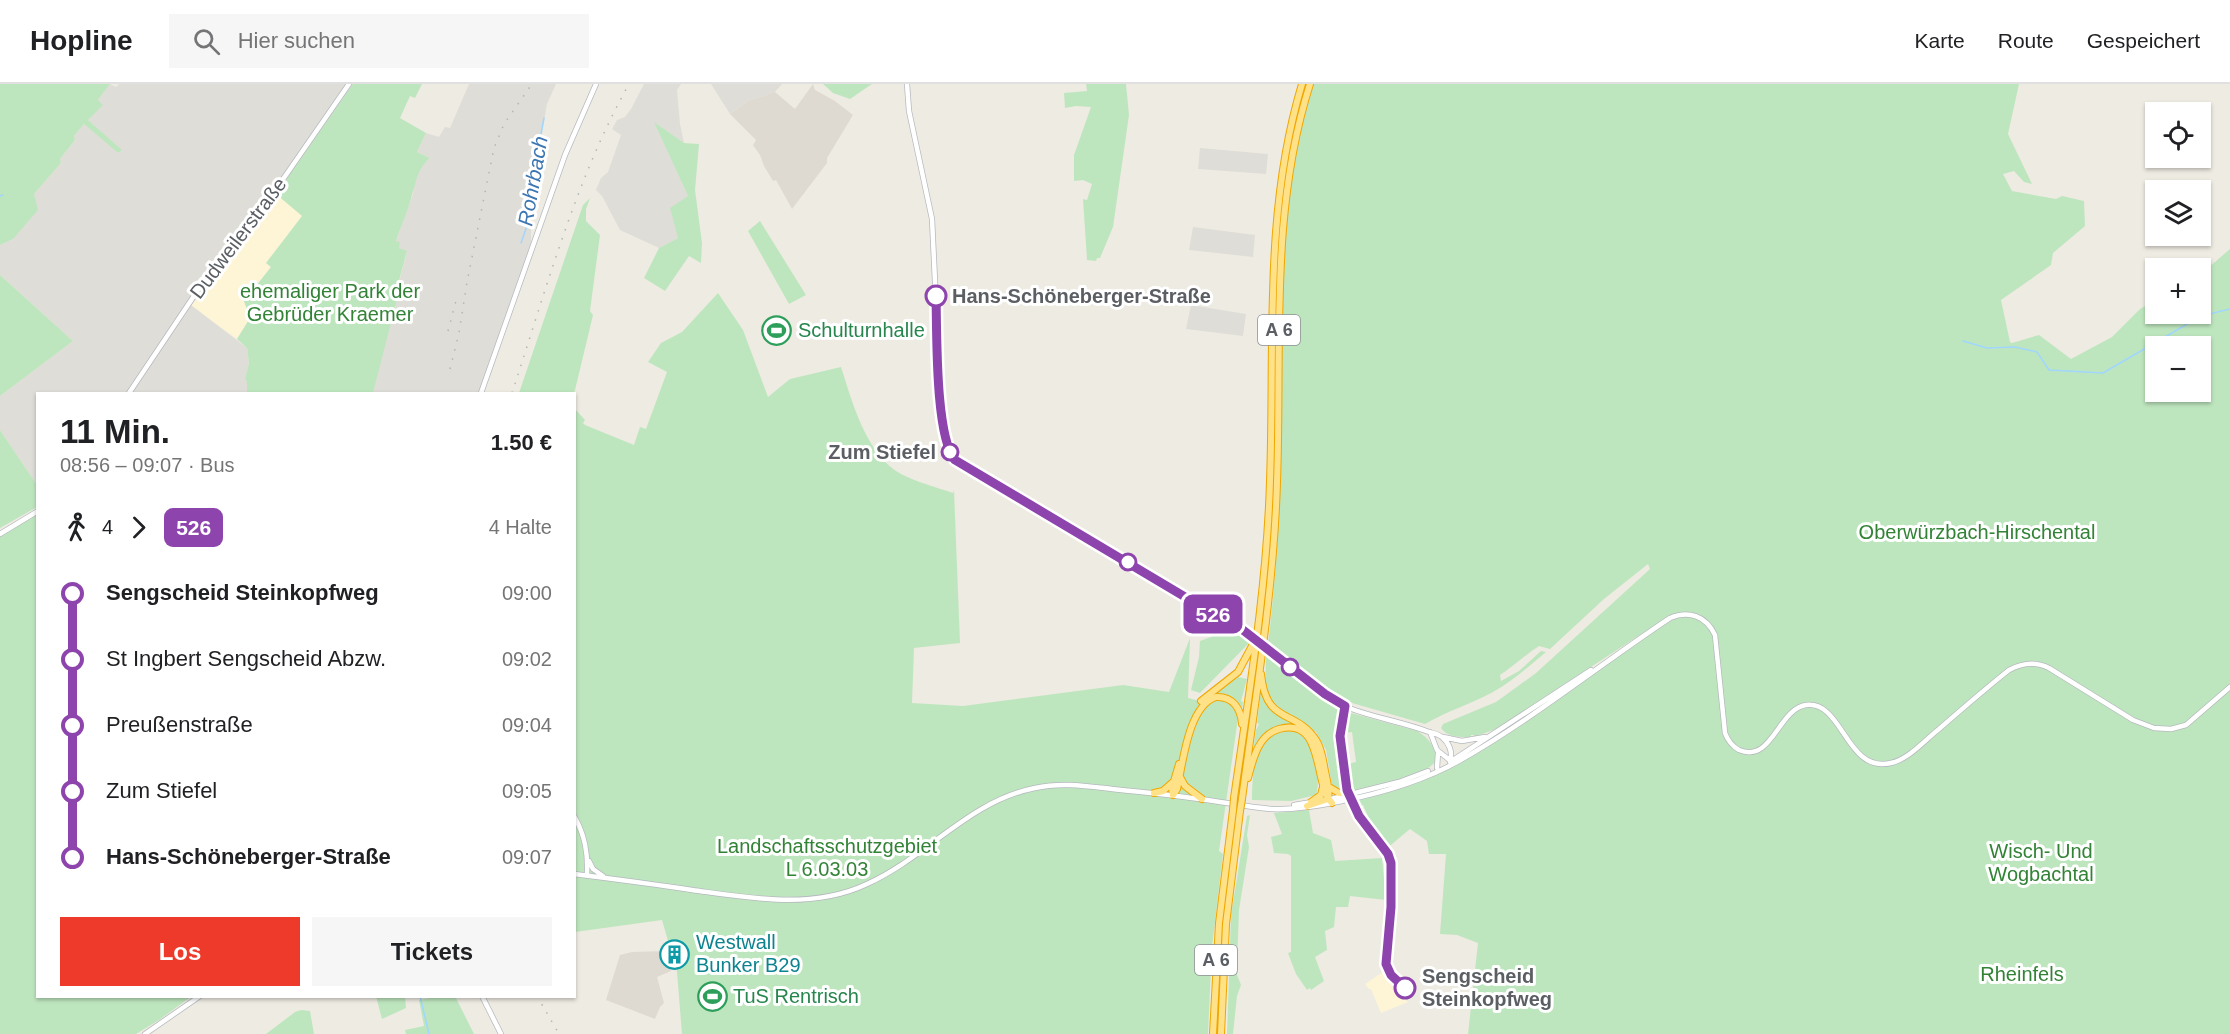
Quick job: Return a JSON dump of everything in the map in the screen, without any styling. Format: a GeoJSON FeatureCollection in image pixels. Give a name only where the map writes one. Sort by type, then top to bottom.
{"type":"FeatureCollection","features":[{"type":"Feature","properties":{"kind":"highway","name":"A 6"},"geometry":{"type":"LineString","coordinates":[[1221,1034],[1226,924],[1240,811],[1238,769],[1257,624],[1270,482],[1276,231],[1286,150],[1302,84]]}},
{"type":"Feature","properties":{"kind":"highway","name":"A 6"},"geometry":{"type":"LineString","coordinates":[[1214,1034],[1219,923],[1233,810],[1238,798],[1261,656],[1276,518],[1283,231],[1293,153],[1310,84]]}},
{"type":"Feature","properties":{"kind":"highway"},"geometry":{"type":"LineString","coordinates":[[1173,795],[1174,781],[1195,712],[1204,699],[1230,680],[1243,665],[1251,650],[1257,624]]}},
{"type":"Feature","properties":{"kind":"highway"},"geometry":{"type":"LineString","coordinates":[[1261,656],[1262,683],[1268,703],[1278,713],[1301,725],[1315,739],[1321,750],[1326,787],[1321,795],[1309,804]]}},
{"type":"Feature","properties":{"kind":"highway"},"geometry":{"type":"LineString","coordinates":[[1173,795],[1177,789],[1197,712],[1206,702],[1216,697],[1231,700],[1241,714],[1238,769]]}},
{"type":"Feature","properties":{"kind":"highway"},"geometry":{"type":"LineString","coordinates":[[1238,798],[1259,745],[1266,736],[1281,728],[1302,732],[1312,742],[1315,750],[1330,801],[1309,804]]}},
{"type":"Feature","properties":{"kind":"highway"},"geometry":{"type":"LineString","coordinates":[[1180,776],[1185,786],[1202,799]]}},
{"type":"Feature","properties":{"kind":"highway"},"geometry":{"type":"LineString","coordinates":[[1154,793],[1167,788],[1174,781]]}},
{"type":"Feature","properties":{"kind":"highway"},"geometry":{"type":"LineString","coordinates":[[1326,787],[1339,793],[1353,794]]}},
{"type":"Feature","properties":{"kind":"main road","name":"Dudweilerstraße"},"geometry":{"type":"LineString","coordinates":[[130,392],[192,298],[261,211],[349,84]]}},
{"type":"Feature","properties":{"kind":"main road"},"geometry":{"type":"LineString","coordinates":[[481,392],[561,166],[596,84]]}},
{"type":"Feature","properties":{"kind":"main road"},"geometry":{"type":"LineString","coordinates":[[907,84],[909,111],[932,219],[942,427],[955,460],[1214,614],[1225,614],[1244,632],[1335,700],[1364,713],[1412,725],[1442,737],[1472,741],[1496,733]]}},
{"type":"Feature","properties":{"kind":"main road"},"geometry":{"type":"LineString","coordinates":[[0,534],[36,512]]}},
{"type":"Feature","properties":{"kind":"main road"},"geometry":{"type":"LineString","coordinates":[[1225,614],[1232,605],[1239,607],[1241,615],[1234,621]]}},
{"type":"Feature","properties":{"kind":"main road"},"geometry":{"type":"LineString","coordinates":[[1330,801],[1399,782],[1457,762],[1519,723],[1670,618],[1685,614],[1696,616],[1710,626],[1717,640],[1723,725],[1732,746],[1743,751],[1751,752],[1763,748],[1795,709],[1812,705],[1826,711],[1852,747],[1863,757],[1883,764],[1899,760],[1913,751],[2009,670],[2022,664],[2035,663],[2049,668],[2133,720],[2154,728],[2171,729],[2186,725],[2230,687]]}},
{"type":"Feature","properties":{"kind":"main road"},"geometry":{"type":"LineString","coordinates":[[1330,801],[1405,784],[1449,764],[1577,678],[1619,653]]}},
{"type":"Feature","properties":{"kind":"main road"},"geometry":{"type":"LineString","coordinates":[[1430,732],[1439,758],[1437,768]]}},
{"type":"Feature","properties":{"kind":"main road"},"geometry":{"type":"LineString","coordinates":[[1442,737],[1450,749],[1449,764]]}},
{"type":"Feature","properties":{"kind":"main road"},"geometry":{"type":"LineString","coordinates":[[1437,750],[1449,764]]}},
{"type":"Feature","properties":{"kind":"main road"},"geometry":{"type":"LineString","coordinates":[[576,874],[771,900],[803,900],[826,897],[867,885],[891,872],[987,804],[1015,793],[1043,786],[1065,784],[1173,795],[1255,807],[1309,804]]}},
{"type":"Feature","properties":{"kind":"main road"},"geometry":{"type":"LineString","coordinates":[[576,820],[593,869],[606,878]]}},
{"type":"Feature","properties":{"kind":"main road"},"geometry":{"type":"LineString","coordinates":[[587,875],[588,858]]}},
{"type":"Feature","properties":{"kind":"main road"},"geometry":{"type":"LineString","coordinates":[[145,1034],[197,998]]}},
{"type":"Feature","properties":{"kind":"main road"},"geometry":{"type":"LineString","coordinates":[[483,998],[501,1034]]}},
{"type":"Feature","properties":{"kind":"shaded area"},"geometry":{"type":"Polygon","coordinates":[[[110,84],[116,87],[119,84],[353,84],[276,194],[191,305],[247,348],[249,363],[245,379],[247,392],[36,392],[36,484],[0,430],[0,396],[73,341],[0,275],[0,245],[13,239],[34,194],[61,163],[60,159],[84,124],[120,152],[122,151],[88,120],[102,105],[98,100],[110,84]]]}},
{"type":"Feature","properties":{"kind":"shaded area"},"geometry":{"type":"Polygon","coordinates":[[[469,84],[556,84],[547,104],[531,196],[531,246],[482,392],[370,392],[407,252],[399,248],[396,241],[413,194],[415,177],[422,165],[430,158],[417,152],[426,133],[439,137],[445,127],[450,128],[469,84]]]}},
{"type":"Feature","properties":{"kind":"shaded area"},"geometry":{"type":"Polygon","coordinates":[[[644,84],[681,84],[677,90],[684,143],[655,123],[688,196],[678,238],[659,248],[620,230],[602,196],[596,190],[601,178],[608,172],[621,135],[612,129],[617,120],[625,117],[631,109],[644,84]]]}},
{"type":"Feature","properties":{"kind":"shaded area"},"geometry":{"type":"Polygon","coordinates":[[[711,84],[782,84],[775,92],[748,101],[730,114],[711,84]]]}},
{"type":"Feature","properties":{"kind":"shaded area"},"geometry":{"type":"Polygon","coordinates":[[[813,84],[815,90],[835,101],[853,115],[827,158],[827,163],[792,209],[753,145],[756,140],[730,114],[748,101],[775,92],[795,109],[813,84]]]}},
{"type":"Feature","properties":{"kind":"shaded area"},"geometry":{"type":"Polygon","coordinates":[[[1200,148],[1268,154],[1266,174],[1198,169],[1200,148]]]}},
{"type":"Feature","properties":{"kind":"shaded area"},"geometry":{"type":"Polygon","coordinates":[[[276,194],[303,216],[266,263],[271,267],[244,301],[250,318],[237,339],[191,306],[276,194]]]}},
{"type":"Feature","properties":{"kind":"shaded area"},"geometry":{"type":"Polygon","coordinates":[[[1193,227],[1255,235],[1253,257],[1189,250],[1193,227]]]}},
{"type":"Feature","properties":{"kind":"shaded area"},"geometry":{"type":"Polygon","coordinates":[[[1191,305],[1246,314],[1243,336],[1186,329],[1191,305]]]}},
{"type":"Feature","properties":{"kind":"shaded area"},"geometry":{"type":"Polygon","coordinates":[[[668,951],[671,971],[657,977],[664,1003],[655,1019],[606,1000],[620,955],[632,952],[668,951]]]}},
{"type":"Feature","properties":{"kind":"shaded area"},"geometry":{"type":"Polygon","coordinates":[[[1386,970],[1392,979],[1403,988],[1398,993],[1408,1002],[1381,1013],[1371,989],[1365,984],[1386,970]]]}},
{"type":"Feature","properties":{"kind":"green space"},"geometry":{"type":"Polygon","coordinates":[[[0,84],[110,84],[98,100],[103,105],[88,120],[122,150],[117,152],[84,124],[60,159],[61,163],[34,194],[38,210],[13,239],[0,245],[0,84]]]}},
{"type":"Feature","properties":{"kind":"green space","name":"ehemaliger Park der Gebrüder Kraemer"},"geometry":{"type":"Polygon","coordinates":[[[353,84],[422,84],[415,98],[410,96],[400,118],[426,133],[417,152],[430,158],[422,166],[418,175],[396,241],[400,242],[399,248],[407,251],[373,392],[247,392],[245,379],[249,363],[247,348],[237,339],[250,318],[244,301],[271,267],[266,263],[302,216],[276,194],[353,84]]]}},
{"type":"Feature","properties":{"kind":"green space"},"geometry":{"type":"Polygon","coordinates":[[[823,84],[872,84],[850,99],[833,93],[823,84]]]}},
{"type":"Feature","properties":{"kind":"green space"},"geometry":{"type":"Polygon","coordinates":[[[1086,84],[1126,84],[1129,115],[1113,227],[1100,258],[1096,261],[1087,260],[1083,199],[1087,200],[1092,184],[1083,180],[1074,181],[1074,155],[1091,107],[1065,108],[1064,93],[1087,91],[1086,84]]]}},
{"type":"Feature","properties":{"kind":"green space"},"geometry":{"type":"Polygon","coordinates":[[[1312,84],[2019,84],[2008,134],[2032,184],[2024,182],[2014,171],[2003,174],[2012,191],[2056,199],[2062,196],[2084,201],[2085,226],[2053,253],[2051,265],[2001,300],[2010,342],[2039,335],[2071,359],[2112,337],[2145,306],[2145,324],[2211,324],[2211,265],[2230,249],[2230,1034],[1468,1034],[1478,943],[1457,935],[1440,934],[1446,854],[1429,854],[1427,841],[1410,829],[1386,849],[1364,819],[1368,816],[1363,805],[1356,805],[1354,801],[1390,791],[1452,766],[1509,728],[1458,760],[1455,759],[1580,680],[1649,629],[1496,729],[1474,737],[1471,735],[1471,737],[1463,737],[1451,735],[1441,728],[1443,724],[1496,702],[1536,673],[1650,569],[1648,564],[1604,599],[1550,649],[1539,646],[1500,675],[1501,681],[1519,671],[1541,651],[1546,652],[1507,683],[1425,724],[1352,703],[1333,695],[1268,644],[1279,515],[1284,242],[1296,146],[1312,84]]]}},
{"type":"Feature","properties":{"kind":"green space"},"geometry":{"type":"Polygon","coordinates":[[[654,122],[684,143],[699,144],[695,190],[702,243],[701,263],[689,256],[665,291],[644,278],[659,248],[678,238],[670,208],[688,196],[654,122]]]}},
{"type":"Feature","properties":{"kind":"green space"},"geometry":{"type":"Polygon","coordinates":[[[590,198],[586,209],[586,221],[600,235],[590,311],[593,315],[574,392],[519,392],[583,205],[590,198]]]}},
{"type":"Feature","properties":{"kind":"green space"},"geometry":{"type":"Polygon","coordinates":[[[760,221],[806,295],[789,304],[748,231],[760,221]]]}},
{"type":"Feature","properties":{"kind":"green space"},"geometry":{"type":"Polygon","coordinates":[[[0,275],[73,341],[0,396],[0,275]]]}},
{"type":"Feature","properties":{"kind":"green space","name":"Landschaftsschutzgebiet L 6.03.03"},"geometry":{"type":"Polygon","coordinates":[[[718,293],[743,330],[768,397],[790,379],[841,367],[862,426],[878,454],[907,477],[953,493],[954,490],[960,643],[914,648],[912,703],[963,706],[1123,685],[1169,692],[1190,638],[1188,698],[1208,703],[1221,699],[1231,703],[1238,718],[1219,851],[1223,854],[1212,947],[1208,1034],[682,1034],[677,972],[662,920],[576,932],[576,410],[585,420],[583,423],[585,425],[634,445],[640,427],[646,429],[667,372],[648,362],[661,343],[682,332],[718,293]]]}},
{"type":"Feature","properties":{"kind":"green space"},"geometry":{"type":"Polygon","coordinates":[[[0,430],[36,484],[36,508],[0,528],[0,430]]]}},
{"type":"Feature","properties":{"kind":"green space"},"geometry":{"type":"Polygon","coordinates":[[[36,515],[36,998],[189,998],[136,1034],[0,1034],[0,536],[36,515]]]}},
{"type":"Feature","properties":{"kind":"green space"},"geometry":{"type":"Polygon","coordinates":[[[1228,623],[1250,642],[1200,693],[1191,690],[1199,657],[1200,641],[1224,632],[1228,623]]]}},
{"type":"Feature","properties":{"kind":"green space"},"geometry":{"type":"Polygon","coordinates":[[[1266,656],[1340,710],[1337,731],[1345,791],[1332,786],[1326,750],[1316,732],[1273,706],[1265,691],[1266,656]]]}},
{"type":"Feature","properties":{"kind":"green space"},"geometry":{"type":"Polygon","coordinates":[[[1238,677],[1247,679],[1241,701],[1243,702],[1242,712],[1229,698],[1209,696],[1238,677]]]}},
{"type":"Feature","properties":{"kind":"green space"},"geometry":{"type":"Polygon","coordinates":[[[1261,689],[1275,712],[1304,730],[1294,727],[1271,730],[1252,758],[1259,724],[1257,723],[1261,689]]]}},
{"type":"Feature","properties":{"kind":"green space"},"geometry":{"type":"Polygon","coordinates":[[[1351,713],[1417,731],[1431,743],[1436,761],[1409,777],[1352,791],[1347,764],[1356,762],[1352,732],[1342,733],[1347,716],[1351,713]]]}},
{"type":"Feature","properties":{"kind":"green space"},"geometry":{"type":"Polygon","coordinates":[[[1280,731],[1298,733],[1311,747],[1318,781],[1316,795],[1291,801],[1252,800],[1254,767],[1259,750],[1267,738],[1280,731]]]}},
{"type":"Feature","properties":{"kind":"green space"},"geometry":{"type":"Polygon","coordinates":[[[1309,810],[1313,833],[1331,840],[1335,861],[1382,858],[1386,900],[1350,896],[1348,907],[1336,907],[1334,927],[1325,931],[1327,950],[1315,957],[1324,981],[1311,990],[1310,988],[1307,990],[1296,974],[1288,953],[1291,952],[1291,856],[1274,853],[1271,837],[1282,834],[1274,813],[1309,810]]]}},
{"type":"Feature","properties":{"kind":"green space"},"geometry":{"type":"Polygon","coordinates":[[[1250,815],[1247,835],[1249,847],[1239,910],[1237,975],[1241,985],[1237,996],[1233,1034],[1227,1034],[1231,915],[1247,816],[1250,815]]]}},
{"type":"Feature","properties":{"kind":"green space"},"geometry":{"type":"Polygon","coordinates":[[[377,998],[405,998],[406,1008],[382,1019],[377,998]]]}},
{"type":"Feature","properties":{"kind":"green space"},"geometry":{"type":"Polygon","coordinates":[[[456,998],[474,1034],[406,1034],[405,1030],[424,1026],[419,1000],[456,998]]]}},
{"type":"Feature","properties":{"kind":"green space"},"geometry":{"type":"Polygon","coordinates":[[[310,1011],[314,1034],[266,1034],[295,1012],[310,1011]]]}},
{"type":"Feature","properties":{"kind":"waterway","name":"Rohrbach"},"geometry":{"type":"LineString","coordinates":[[521,243],[529,220],[533,176],[544,118]]}},
{"type":"Feature","properties":{"kind":"waterway"},"geometry":{"type":"LineString","coordinates":[[1963,341],[1987,348],[2015,347],[2037,352],[2049,370],[2103,373],[2201,316],[2230,309]]}},
{"type":"Feature","properties":{"kind":"waterway","name":"Rohrbach"},"geometry":{"type":"LineString","coordinates":[[420,998],[429,1034]]}},
{"type":"Feature","properties":{"kind":"railway"},"geometry":{"type":"LineString","coordinates":[[450,369],[494,148],[504,124],[532,84]]}},
{"type":"Feature","properties":{"kind":"railway"},"geometry":{"type":"LineString","coordinates":[[512,392],[563,235],[593,157],[629,84]]}},
{"type":"Feature","properties":{"kind":"railway"},"geometry":{"type":"LineString","coordinates":[[448,331],[457,297]]}},
{"type":"Feature","properties":{"kind":"railway"},"geometry":{"type":"LineString","coordinates":[[538,998],[559,1034]]}},
{"type":"Feature","properties":{"kind":"bus line","name":"526"},"geometry":{"type":"LineString","coordinates":[[936,296],[942,427],[955,460],[1212,613],[1225,616],[1325,694],[1345,706],[1340,736],[1347,790],[1359,816],[1388,854],[1391,863],[1391,907],[1386,964],[1391,975],[1405,988]]}},
{"type":"Feature","properties":{"kind":"place","name":"Hans-Schöneberger-Straße"},"geometry":{"type":"Point","coordinates":[936,296]}},
{"type":"Feature","properties":{"kind":"place","name":"Schulturnhalle"},"geometry":{"type":"Point","coordinates":[777,330]}},
{"type":"Feature","properties":{"kind":"place","name":"Zum Stiefel"},"geometry":{"type":"Point","coordinates":[950,452]}},
{"type":"Feature","properties":{"kind":"place","name":"Westwall Bunker B29"},"geometry":{"type":"Point","coordinates":[675,954]}},
{"type":"Feature","properties":{"kind":"place","name":"Sengscheid Steinkopfweg"},"geometry":{"type":"Point","coordinates":[1405,988]}},
{"type":"Feature","properties":{"kind":"place","name":"TuS Rentrisch"},"geometry":{"type":"Point","coordinates":[712,996]}},
{"type":"Feature","properties":{"kind":"park label","name":"Oberwürzbach-Hirschental"},"geometry":{"type":"Point","coordinates":[1977,532]}},
{"type":"Feature","properties":{"kind":"park label","name":"Wisch- Und Wogbachtal"},"geometry":{"type":"Point","coordinates":[2041,862]}},
{"type":"Feature","properties":{"kind":"park label","name":"Rheinfels"},"geometry":{"type":"Point","coordinates":[2022,974]}}]}
